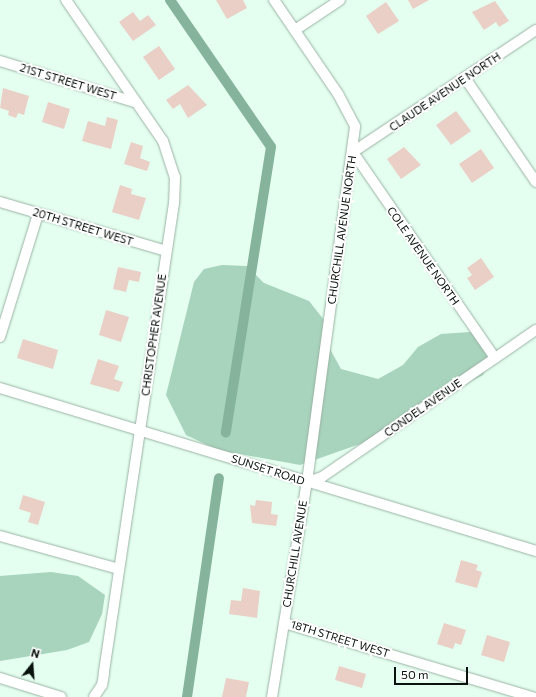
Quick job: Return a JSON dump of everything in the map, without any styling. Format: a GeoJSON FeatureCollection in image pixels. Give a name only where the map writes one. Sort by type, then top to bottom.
{"type":"FeatureCollection","features":[{"type":"Feature","properties":{"kind":"street","name":"CHRISTOPHER AVENUE"},"geometry":{"type":"LineString","coordinates":[[66,0],[163,141],[173,164],[175,191],[102,685],[94,697]]}},
{"type":"Feature","properties":{"kind":"street","name":"CHURCHILL AVENUE NORTH"},"geometry":{"type":"LineString","coordinates":[[274,0],[352,115],[355,126],[353,152],[309,453],[307,482]]}},
{"type":"Feature","properties":{"kind":"street"},"geometry":{"type":"LineString","coordinates":[[295,30],[340,0]]}},
{"type":"Feature","properties":{"kind":"street","name":"CLAUDE AVENUE NORTH"},"geometry":{"type":"LineString","coordinates":[[353,152],[536,30]]}},
{"type":"Feature","properties":{"kind":"street","name":"21ST STREET WEST"},"geometry":{"type":"LineString","coordinates":[[0,61],[137,103]]}},
{"type":"Feature","properties":{"kind":"street"},"geometry":{"type":"LineString","coordinates":[[465,78],[536,182]]}},
{"type":"Feature","properties":{"kind":"street","name":"COLE AVENUE NORTH"},"geometry":{"type":"LineString","coordinates":[[353,152],[495,358]]}},
{"type":"Feature","properties":{"kind":"street","name":"20TH STREET WEST"},"geometry":{"type":"LineString","coordinates":[[0,202],[166,251]]}},
{"type":"Feature","properties":{"kind":"street"},"geometry":{"type":"LineString","coordinates":[[0,337],[38,214]]}},
{"type":"Feature","properties":{"kind":"street","name":"CONDEL AVENUE"},"geometry":{"type":"LineString","coordinates":[[307,482],[322,477],[536,330]]}},
{"type":"Feature","properties":{"kind":"street","name":"SUNSET ROAD"},"geometry":{"type":"LineString","coordinates":[[0,388],[536,551]]}},
{"type":"Feature","properties":{"kind":"street","name":"CHURCHILL AVENUE"},"geometry":{"type":"LineString","coordinates":[[272,697],[307,482]]}},
{"type":"Feature","properties":{"kind":"street"},"geometry":{"type":"LineString","coordinates":[[0,536],[119,569]]}},
{"type":"Feature","properties":{"kind":"street","name":"18TH STREET WEST"},"geometry":{"type":"LineString","coordinates":[[284,623],[533,697]]}},
{"type":"Feature","properties":{"kind":"street"},"geometry":{"type":"LineString","coordinates":[[0,678],[61,697]]}},
{"type":"Feature","properties":{"kind":"green space"},"geometry":{"type":"Polygon","coordinates":[[[222,265],[247,266],[264,283],[309,301],[324,320],[330,349],[341,369],[378,379],[403,365],[418,347],[441,334],[470,332],[482,342],[491,357],[483,375],[433,401],[415,420],[380,437],[300,465],[218,450],[186,435],[166,395],[194,282],[204,269],[222,265]]]}},
{"type":"Feature","properties":{"kind":"green space"},"geometry":{"type":"Polygon","coordinates":[[[51,572],[78,576],[105,595],[102,614],[89,642],[67,650],[0,661],[0,576],[51,572]]]}},
{"type":"Feature","properties":{"kind":"building"},"geometry":{"type":"Polygon","coordinates":[[[216,0],[243,0],[247,8],[227,19],[216,0]]]}},
{"type":"Feature","properties":{"kind":"building"},"geometry":{"type":"Polygon","coordinates":[[[408,0],[429,0],[413,9],[408,0]]]}},
{"type":"Feature","properties":{"kind":"building"},"geometry":{"type":"Polygon","coordinates":[[[495,1],[509,21],[499,27],[496,22],[484,30],[472,12],[495,1]]]}},
{"type":"Feature","properties":{"kind":"building"},"geometry":{"type":"Polygon","coordinates":[[[386,2],[399,21],[378,34],[366,16],[386,2]]]}},
{"type":"Feature","properties":{"kind":"building"},"geometry":{"type":"Polygon","coordinates":[[[133,12],[140,21],[148,15],[156,25],[133,41],[119,22],[133,12]]]}},
{"type":"Feature","properties":{"kind":"building"},"geometry":{"type":"Polygon","coordinates":[[[159,46],[175,69],[159,80],[143,57],[159,46]]]}},
{"type":"Feature","properties":{"kind":"building"},"geometry":{"type":"Polygon","coordinates":[[[188,85],[207,105],[188,118],[180,104],[173,109],[166,100],[188,85]]]}},
{"type":"Feature","properties":{"kind":"building"},"geometry":{"type":"Polygon","coordinates":[[[3,88],[29,96],[24,115],[18,113],[16,118],[8,115],[9,111],[0,108],[3,88]]]}},
{"type":"Feature","properties":{"kind":"building"},"geometry":{"type":"Polygon","coordinates":[[[48,102],[70,109],[64,129],[42,122],[48,102]]]}},
{"type":"Feature","properties":{"kind":"building"},"geometry":{"type":"Polygon","coordinates":[[[456,111],[471,131],[451,145],[436,125],[456,111]]]}},
{"type":"Feature","properties":{"kind":"building"},"geometry":{"type":"Polygon","coordinates":[[[107,117],[118,120],[111,149],[82,141],[88,121],[105,126],[107,117]]]}},
{"type":"Feature","properties":{"kind":"building"},"geometry":{"type":"Polygon","coordinates":[[[131,142],[143,146],[140,158],[150,162],[147,171],[124,164],[131,142]]]}},
{"type":"Feature","properties":{"kind":"building"},"geometry":{"type":"Polygon","coordinates":[[[404,147],[421,165],[401,179],[387,159],[404,147]]]}},
{"type":"Feature","properties":{"kind":"building"},"geometry":{"type":"Polygon","coordinates":[[[481,149],[494,168],[472,183],[459,164],[481,149]]]}},
{"type":"Feature","properties":{"kind":"building"},"geometry":{"type":"Polygon","coordinates":[[[120,185],[132,189],[131,194],[146,198],[139,220],[112,212],[120,185]]]}},
{"type":"Feature","properties":{"kind":"building"},"geometry":{"type":"Polygon","coordinates":[[[481,258],[494,277],[475,290],[467,278],[472,275],[467,268],[481,258]]]}},
{"type":"Feature","properties":{"kind":"building"},"geometry":{"type":"Polygon","coordinates":[[[118,267],[141,272],[139,282],[129,280],[126,292],[113,289],[118,267]]]}},
{"type":"Feature","properties":{"kind":"building"},"geometry":{"type":"Polygon","coordinates":[[[106,310],[129,317],[121,342],[99,335],[106,310]]]}},
{"type":"Feature","properties":{"kind":"building"},"geometry":{"type":"Polygon","coordinates":[[[23,339],[58,350],[53,369],[17,358],[23,339]]]}},
{"type":"Feature","properties":{"kind":"building"},"geometry":{"type":"Polygon","coordinates":[[[98,359],[119,366],[114,379],[123,382],[119,392],[90,384],[98,359]]]}},
{"type":"Feature","properties":{"kind":"building"},"geometry":{"type":"Polygon","coordinates":[[[23,495],[45,502],[38,525],[28,522],[31,513],[19,509],[23,495]]]}},
{"type":"Feature","properties":{"kind":"building"},"geometry":{"type":"Polygon","coordinates":[[[256,500],[272,502],[271,514],[278,515],[276,526],[252,523],[250,505],[255,506],[256,500]]]}},
{"type":"Feature","properties":{"kind":"building"},"geometry":{"type":"Polygon","coordinates":[[[461,560],[478,565],[476,570],[482,572],[477,588],[455,582],[461,560]]]}},
{"type":"Feature","properties":{"kind":"building"},"geometry":{"type":"Polygon","coordinates":[[[243,588],[260,591],[257,618],[229,614],[231,600],[241,601],[243,588]]]}},
{"type":"Feature","properties":{"kind":"building"},"geometry":{"type":"Polygon","coordinates":[[[444,623],[466,630],[461,645],[455,643],[453,649],[437,644],[444,623]]]}},
{"type":"Feature","properties":{"kind":"building"},"geometry":{"type":"Polygon","coordinates":[[[487,635],[510,642],[504,662],[481,655],[487,635]]]}},
{"type":"Feature","properties":{"kind":"building"},"geometry":{"type":"Polygon","coordinates":[[[339,666],[366,674],[362,688],[335,680],[339,666]]]}},
{"type":"Feature","properties":{"kind":"building"},"geometry":{"type":"Polygon","coordinates":[[[226,678],[249,682],[246,697],[222,697],[226,678]]]}},
{"type":"Feature","properties":{"kind":"waterway"},"geometry":{"type":"LineString","coordinates":[[170,0],[271,147],[226,432]]}},
{"type":"Feature","properties":{"kind":"waterway"},"geometry":{"type":"LineString","coordinates":[[187,697],[219,478]]}}]}
